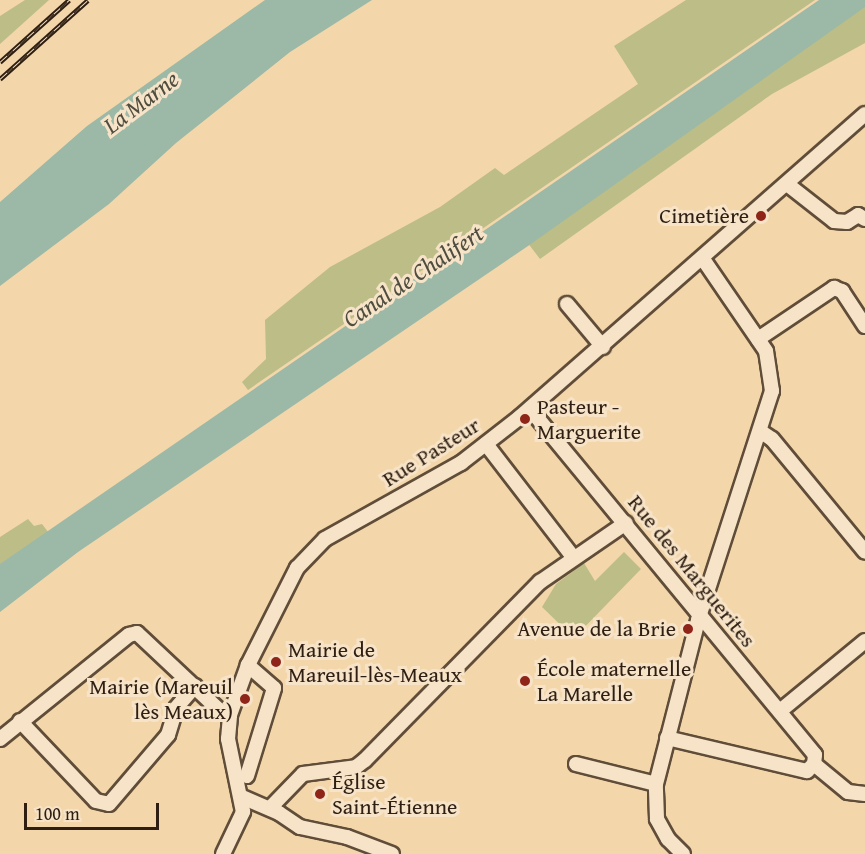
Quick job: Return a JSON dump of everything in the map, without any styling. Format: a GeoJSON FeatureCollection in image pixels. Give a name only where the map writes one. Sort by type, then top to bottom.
{"type":"FeatureCollection","features":[{"type":"Feature","properties":{"kind":"street","name":"Rue Pasteur"},"geometry":{"type":"LineString","coordinates":[[242,797],[228,739],[230,715],[248,665],[286,586],[325,539],[461,464],[603,347],[865,114]]}},
{"type":"Feature","properties":{"kind":"street"},"geometry":{"type":"LineString","coordinates":[[787,184],[834,221],[847,222],[858,215],[865,219]]}},
{"type":"Feature","properties":{"kind":"street"},"geometry":{"type":"LineString","coordinates":[[683,854],[668,838],[657,819],[656,784],[700,613],[760,431],[772,381],[766,351],[703,259]]}},
{"type":"Feature","properties":{"kind":"street"},"geometry":{"type":"LineString","coordinates":[[758,339],[834,288],[842,291],[865,326]]}},
{"type":"Feature","properties":{"kind":"street"},"geometry":{"type":"LineString","coordinates":[[567,304],[603,347]]}},
{"type":"Feature","properties":{"kind":"street","name":"Rue des Marguerites"},"geometry":{"type":"LineString","coordinates":[[530,409],[780,711],[815,755],[814,764]]}},
{"type":"Feature","properties":{"kind":"street"},"geometry":{"type":"LineString","coordinates":[[760,431],[772,439],[865,552]]}},
{"type":"Feature","properties":{"kind":"street"},"geometry":{"type":"LineString","coordinates":[[486,444],[573,557]]}},
{"type":"Feature","properties":{"kind":"street"},"geometry":{"type":"LineString","coordinates":[[270,808],[311,770],[356,767],[365,760],[525,596],[573,557],[626,523]]}},
{"type":"Feature","properties":{"kind":"street"},"geometry":{"type":"LineString","coordinates":[[0,740],[20,721],[129,634],[137,633],[230,715]]}},
{"type":"Feature","properties":{"kind":"street"},"geometry":{"type":"LineString","coordinates":[[780,711],[865,641]]}},
{"type":"Feature","properties":{"kind":"street"},"geometry":{"type":"LineString","coordinates":[[248,665],[273,688],[248,776]]}},
{"type":"Feature","properties":{"kind":"street"},"geometry":{"type":"LineString","coordinates":[[20,721],[96,801],[109,804],[168,735],[176,708],[195,686]]}},
{"type":"Feature","properties":{"kind":"street"},"geometry":{"type":"LineString","coordinates":[[668,738],[807,771],[814,764],[848,792],[865,794]]}},
{"type":"Feature","properties":{"kind":"street"},"geometry":{"type":"LineString","coordinates":[[576,764],[656,784]]}},
{"type":"Feature","properties":{"kind":"street"},"geometry":{"type":"LineString","coordinates":[[223,854],[243,812],[242,797],[270,808],[300,827],[347,837],[392,854]]}},
{"type":"Feature","properties":{"kind":"green space"},"geometry":{"type":"Polygon","coordinates":[[[25,0],[49,0],[0,44],[0,16],[25,0]]]}},
{"type":"Feature","properties":{"kind":"green space"},"geometry":{"type":"Polygon","coordinates":[[[686,0],[815,0],[248,390],[242,382],[266,359],[265,320],[330,267],[440,207],[495,168],[504,175],[638,84],[614,46],[686,0]]]}},
{"type":"Feature","properties":{"kind":"green space"},"geometry":{"type":"Polygon","coordinates":[[[865,3],[865,43],[772,94],[540,259],[527,242],[865,3]]]}},
{"type":"Feature","properties":{"kind":"green space"},"geometry":{"type":"Polygon","coordinates":[[[28,519],[34,526],[42,524],[52,537],[0,570],[0,537],[28,519]]]}},
{"type":"Feature","properties":{"kind":"green space"},"geometry":{"type":"Polygon","coordinates":[[[624,552],[641,569],[574,638],[542,607],[556,584],[584,563],[595,581],[624,552]]]}},
{"type":"Feature","properties":{"kind":"water","name":"La Marne"},"geometry":{"type":"Polygon","coordinates":[[[265,0],[372,0],[290,52],[176,143],[109,204],[0,286],[0,202],[87,126],[265,0]]]}},
{"type":"Feature","properties":{"kind":"water"},"geometry":{"type":"Polygon","coordinates":[[[819,0],[865,0],[865,7],[528,246],[78,552],[0,612],[0,564],[819,0]]]}},
{"type":"Feature","properties":{"kind":"railway"},"geometry":{"type":"LineString","coordinates":[[0,62],[69,0]]}},
{"type":"Feature","properties":{"kind":"railway"},"geometry":{"type":"LineString","coordinates":[[0,79],[88,0]]}},
{"type":"Feature","properties":{"kind":"place","name":"Cimetière"},"geometry":{"type":"Point","coordinates":[761,216]}},
{"type":"Feature","properties":{"kind":"place","name":"Pasteur - Marguerite"},"geometry":{"type":"Point","coordinates":[525,419]}},
{"type":"Feature","properties":{"kind":"place","name":"Avenue de la Brie"},"geometry":{"type":"Point","coordinates":[688,629]}},
{"type":"Feature","properties":{"kind":"place","name":"Mairie de Mareuil-lès-Meaux"},"geometry":{"type":"Point","coordinates":[276,662]}},
{"type":"Feature","properties":{"kind":"place","name":"École maternelle La Marelle"},"geometry":{"type":"Point","coordinates":[525,681]}},
{"type":"Feature","properties":{"kind":"place","name":"Mairie (Mareuil lès Meaux)"},"geometry":{"type":"Point","coordinates":[245,699]}},
{"type":"Feature","properties":{"kind":"place","name":"Église Saint-Étienne"},"geometry":{"type":"Point","coordinates":[320,794]}},
{"type":"Feature","properties":{"kind":"water label","name":"Canal de Chalifert"},"geometry":{"type":"Point","coordinates":[413,276]}}]}
